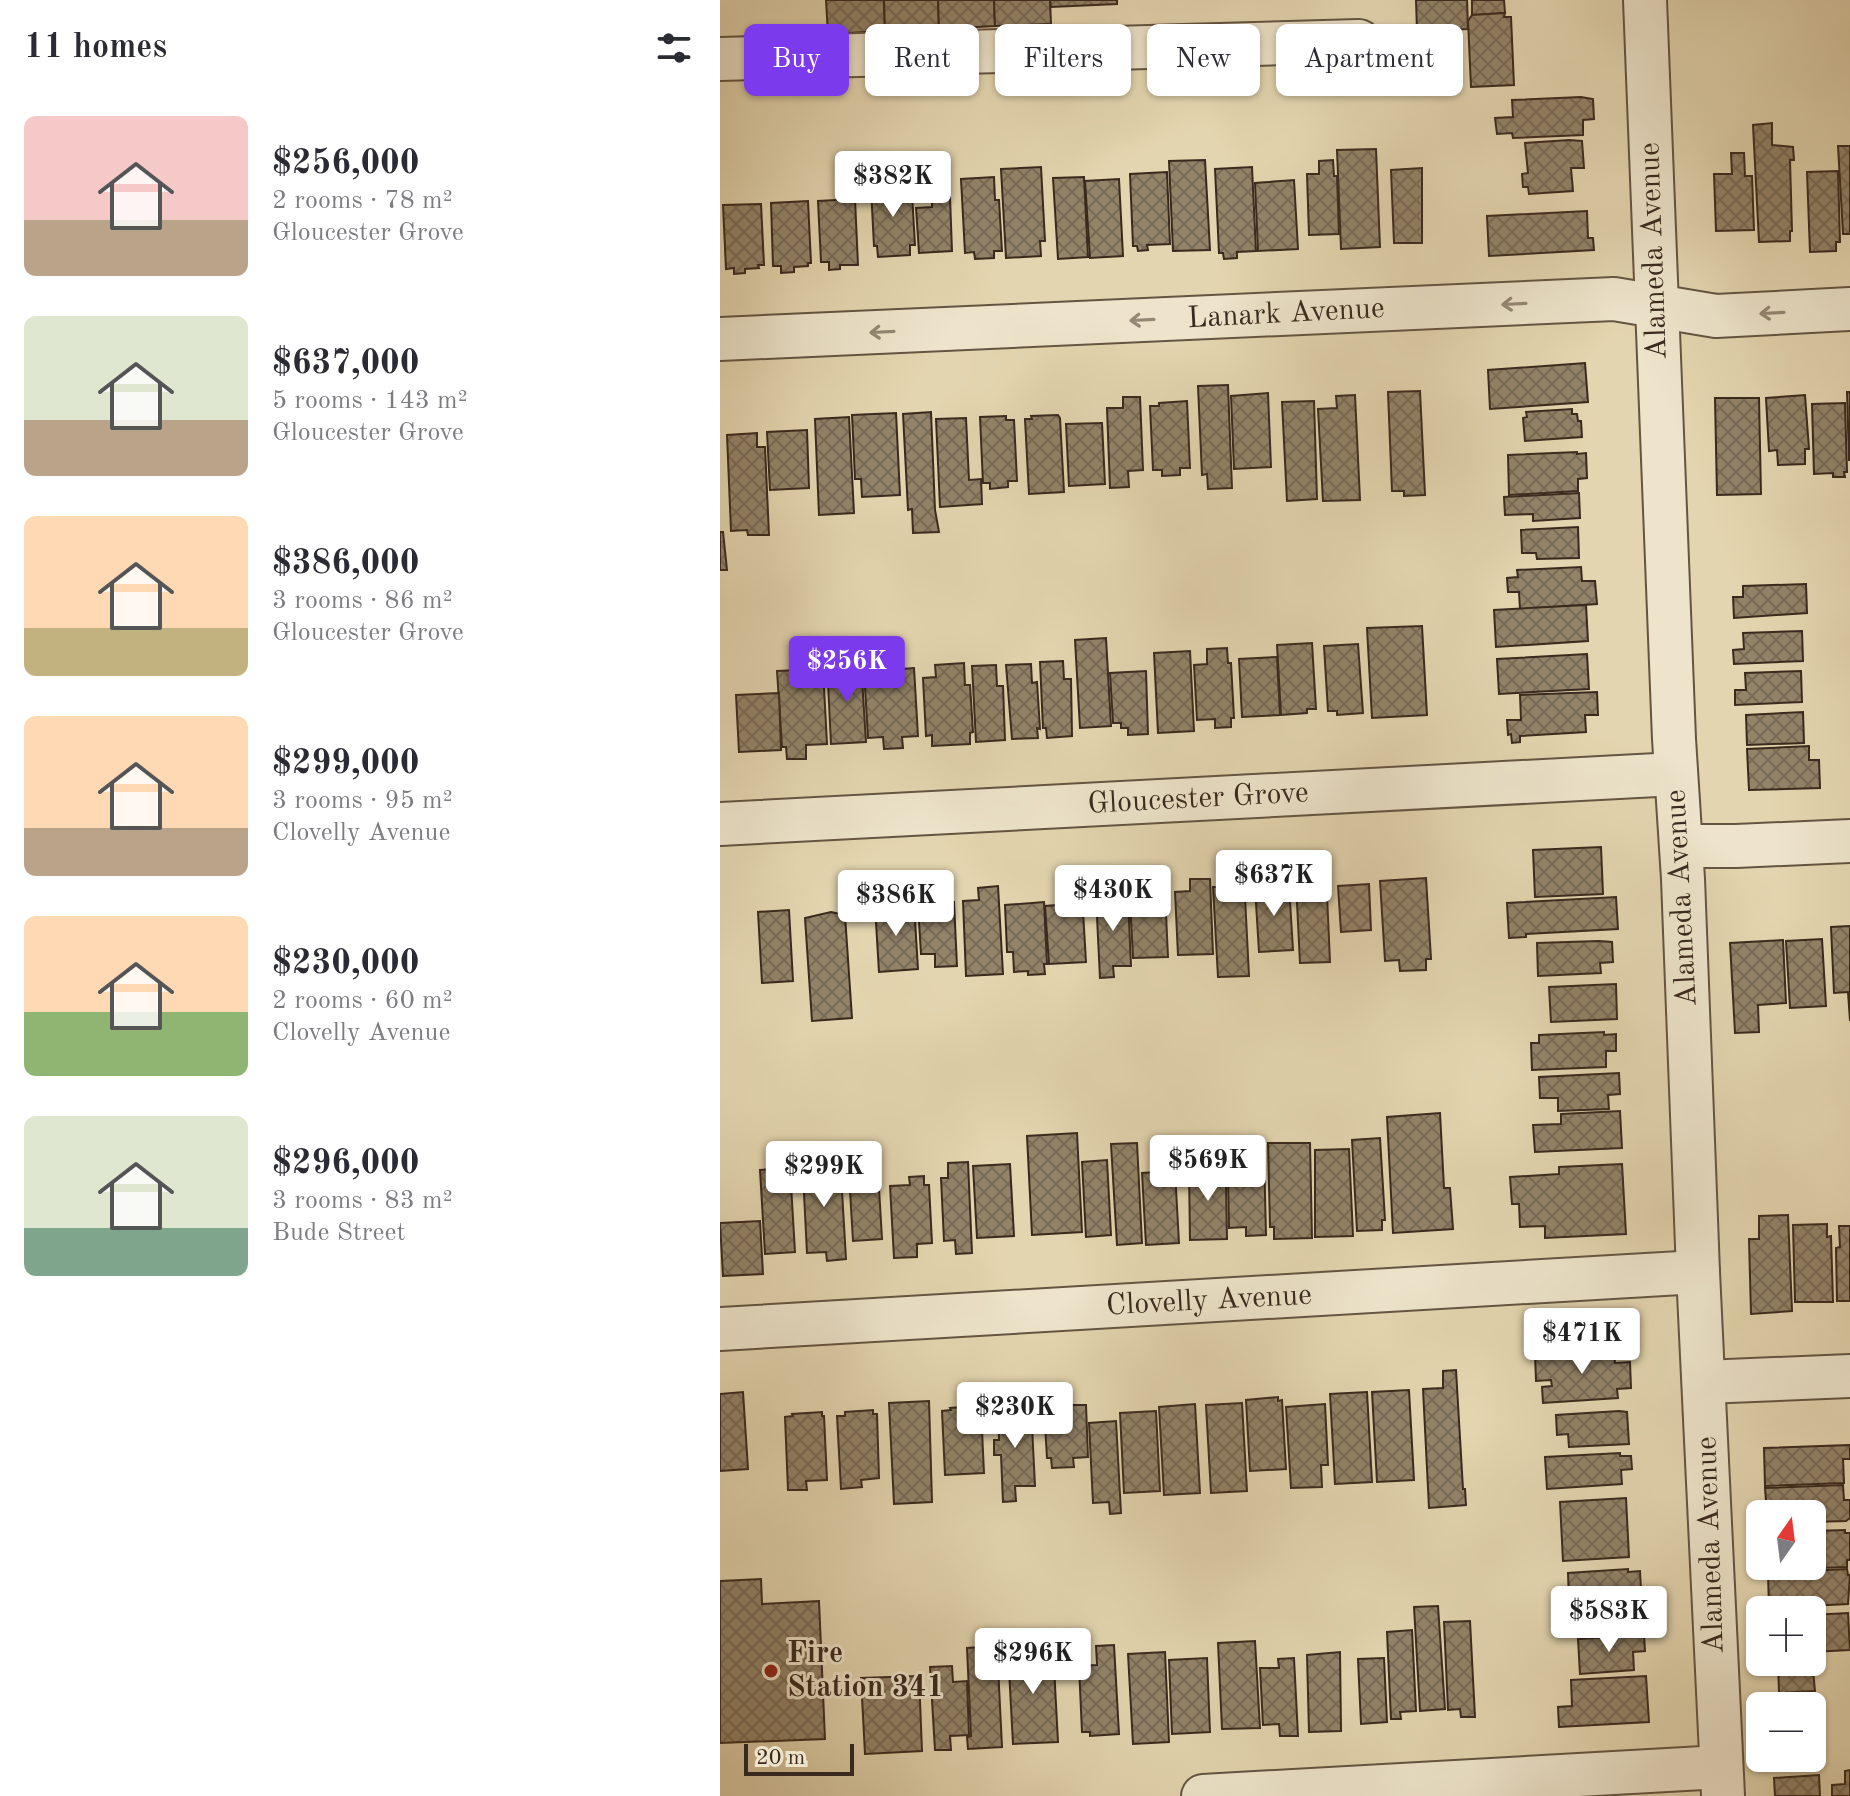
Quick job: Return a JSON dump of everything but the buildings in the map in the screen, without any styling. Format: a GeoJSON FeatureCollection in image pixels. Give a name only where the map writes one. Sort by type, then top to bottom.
{"type":"FeatureCollection","features":[{"type":"Feature","properties":{"kind":"street","name":"Alameda Avenue"},"geometry":{"type":"LineString","coordinates":[[1645,0],[1676,774],[1722,1782]]}},
{"type":"Feature","properties":{"kind":"street"},"geometry":{"type":"LineString","coordinates":[[720,59],[1276,43]]}},
{"type":"Feature","properties":{"kind":"street","name":"Lanark Avenue"},"geometry":{"type":"LineString","coordinates":[[720,339],[1614,299],[1716,316],[1850,309]]}},
{"type":"Feature","properties":{"kind":"street","name":"Gloucester Grove"},"geometry":{"type":"LineString","coordinates":[[720,824],[1676,774]]}},
{"type":"Feature","properties":{"kind":"street"},"geometry":{"type":"LineString","coordinates":[[1681,846],[1850,841]]}},
{"type":"Feature","properties":{"kind":"street","name":"Clovelly Avenue"},"geometry":{"type":"LineString","coordinates":[[720,1329],[1698,1272]]}},
{"type":"Feature","properties":{"kind":"street"},"geometry":{"type":"LineString","coordinates":[[1704,1382],[1850,1376]]}},
{"type":"Feature","properties":{"kind":"street"},"geometry":{"type":"LineString","coordinates":[[1203,1796],[1722,1782]]}},
{"type":"Feature","properties":{"kind":"place","name":"Fire Station 341"},"geometry":{"type":"Point","coordinates":[771,1671]}}]}
